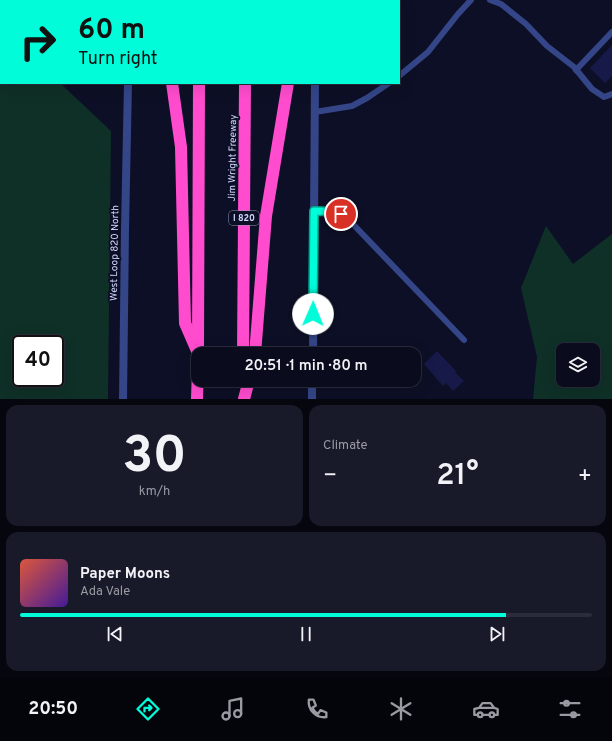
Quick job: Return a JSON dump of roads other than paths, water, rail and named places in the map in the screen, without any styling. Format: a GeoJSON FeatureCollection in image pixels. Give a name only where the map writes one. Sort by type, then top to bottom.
{"type":"FeatureCollection","features":[{"type":"Feature","properties":{"kind":"highway"},"geometry":{"type":"LineString","coordinates":[[172,84],[181,147],[185,323],[195,347]]}},
{"type":"Feature","properties":{"kind":"highway"},"geometry":{"type":"LineString","coordinates":[[198,347],[200,84]]}},
{"type":"Feature","properties":{"kind":"highway","name":"Jim Wright Freeway"},"geometry":{"type":"LineString","coordinates":[[243,347],[245,84]]}},
{"type":"Feature","properties":{"kind":"highway"},"geometry":{"type":"LineString","coordinates":[[256,347],[266,216],[288,84]]}},
{"type":"Feature","properties":{"kind":"highway"},"geometry":{"type":"LineString","coordinates":[[197,387],[197,399]]}},
{"type":"Feature","properties":{"kind":"highway"},"geometry":{"type":"LineString","coordinates":[[242,387],[243,399]]}},
{"type":"Feature","properties":{"kind":"highway"},"geometry":{"type":"LineString","coordinates":[[243,399],[247,387]]}},
{"type":"Feature","properties":{"kind":"street","name":"West Loop 820 North"},"geometry":{"type":"LineString","coordinates":[[123,399],[124,230],[128,84]]}},
{"type":"Feature","properties":{"kind":"street"},"geometry":{"type":"LineString","coordinates":[[313,347],[315,84]]}},
{"type":"Feature","properties":{"kind":"street"},"geometry":{"type":"LineString","coordinates":[[312,387],[312,399]]}},
{"type":"Feature","properties":{"kind":"lane"},"geometry":{"type":"LineString","coordinates":[[400,75],[428,52],[471,0]]}},
{"type":"Feature","properties":{"kind":"lane"},"geometry":{"type":"LineString","coordinates":[[490,0],[500,4],[526,24],[547,46],[574,67],[592,89],[604,97],[612,94]]}},
{"type":"Feature","properties":{"kind":"lane"},"geometry":{"type":"LineString","coordinates":[[576,70],[612,32]]}},
{"type":"Feature","properties":{"kind":"lane"},"geometry":{"type":"LineString","coordinates":[[315,112],[352,106],[387,84]]}},
{"type":"Feature","properties":{"kind":"lane"},"geometry":{"type":"LineString","coordinates":[[314,211],[325,210],[341,214],[350,221],[464,340]]}}]}
